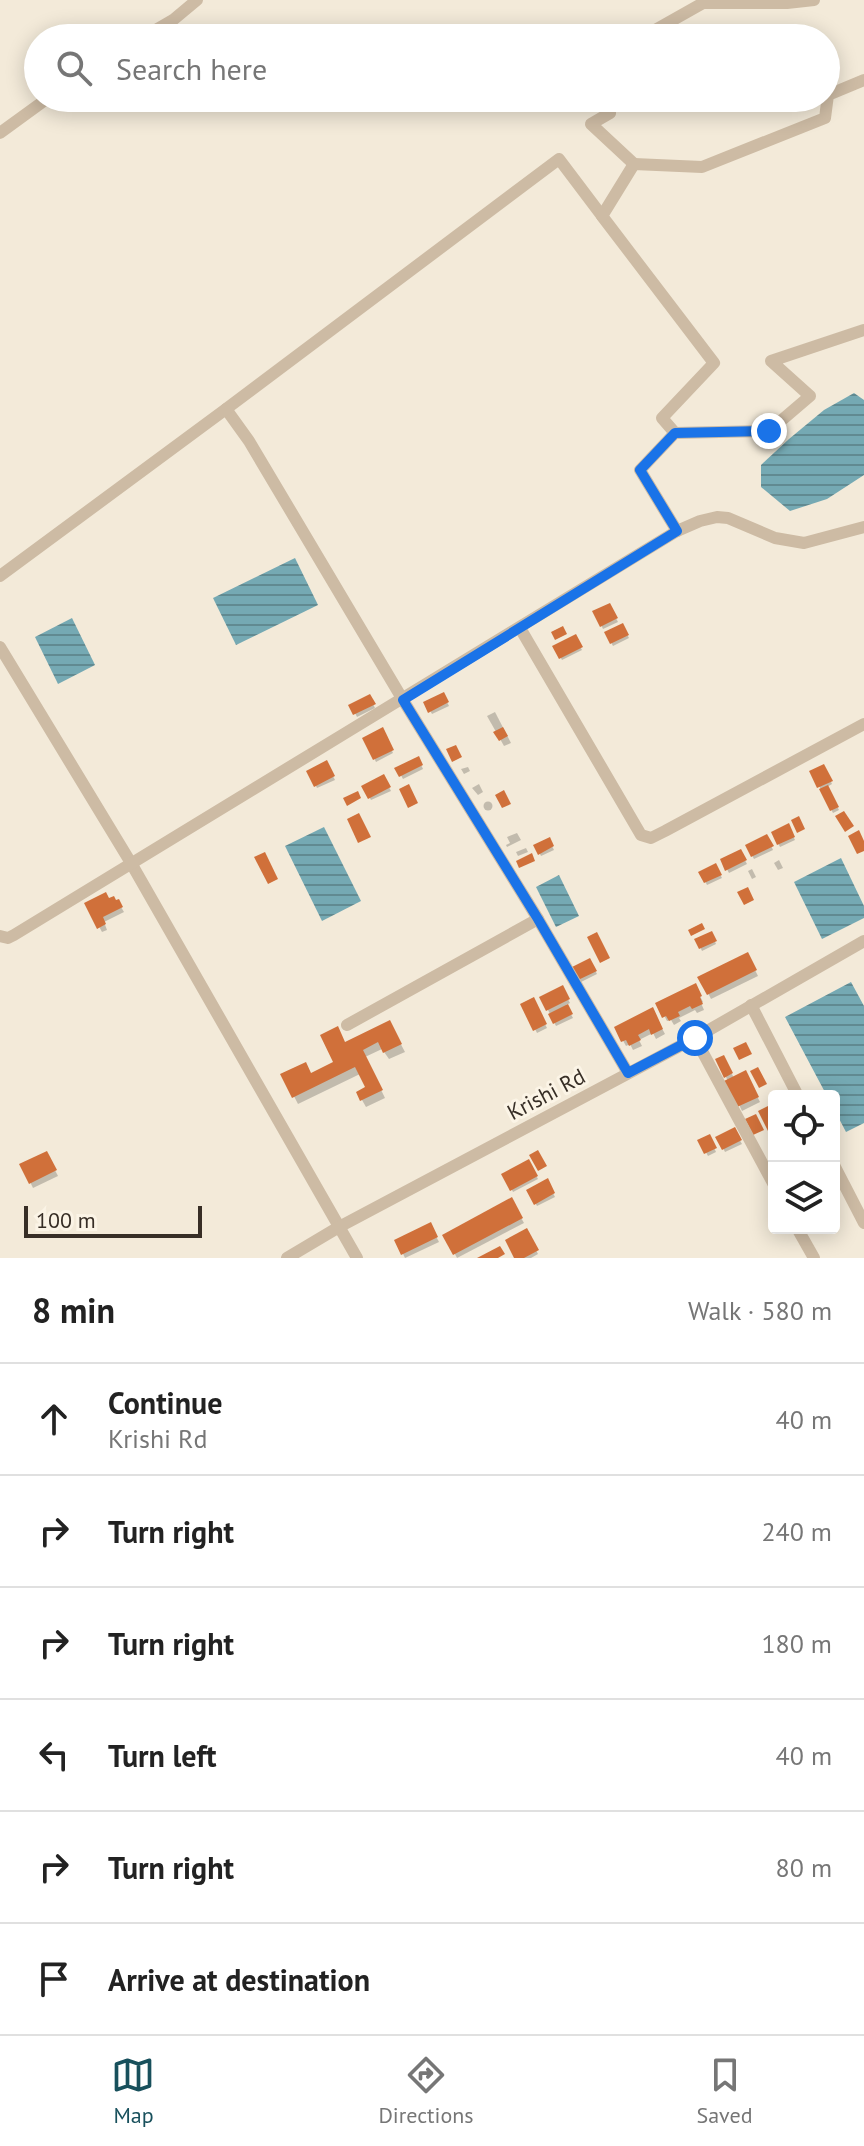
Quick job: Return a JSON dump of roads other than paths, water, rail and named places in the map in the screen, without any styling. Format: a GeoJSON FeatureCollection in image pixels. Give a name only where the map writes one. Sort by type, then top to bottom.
{"type":"FeatureCollection","features":[{"type":"Feature","properties":{"kind":"street"},"geometry":{"type":"LineString","coordinates":[[166,24],[197,0]]}},
{"type":"Feature","properties":{"kind":"street"},"geometry":{"type":"LineString","coordinates":[[666,24],[703,3],[814,0]]}},
{"type":"Feature","properties":{"kind":"street"},"geometry":{"type":"LineString","coordinates":[[840,90],[864,80]]}},
{"type":"Feature","properties":{"kind":"street"},"geometry":{"type":"LineString","coordinates":[[0,133],[29,112]]}},
{"type":"Feature","properties":{"kind":"street"},"geometry":{"type":"LineString","coordinates":[[610,112],[591,124],[634,164],[702,167],[825,118],[826,112]]}},
{"type":"Feature","properties":{"kind":"street"},"geometry":{"type":"LineString","coordinates":[[0,576],[559,159],[714,363],[662,418],[675,433]]}},
{"type":"Feature","properties":{"kind":"street"},"geometry":{"type":"LineString","coordinates":[[602,216],[634,164]]}},
{"type":"Feature","properties":{"kind":"street"},"geometry":{"type":"LineString","coordinates":[[677,531],[640,470],[675,433],[769,431],[810,396],[771,361],[864,330]]}},
{"type":"Feature","properties":{"kind":"street"},"geometry":{"type":"LineString","coordinates":[[226,409],[249,441],[628,1073]]}},
{"type":"Feature","properties":{"kind":"street"},"geometry":{"type":"LineString","coordinates":[[0,936],[8,938],[14,935],[677,531],[700,521],[728,518],[775,538],[804,543],[864,527]]}},
{"type":"Feature","properties":{"kind":"street"},"geometry":{"type":"LineString","coordinates":[[520,628],[641,835],[651,838],[864,724]]}},
{"type":"Feature","properties":{"kind":"street"},"geometry":{"type":"LineString","coordinates":[[0,647],[131,863],[357,1258]]}},
{"type":"Feature","properties":{"kind":"street"},"geometry":{"type":"LineString","coordinates":[[347,1025],[538,919]]}},
{"type":"Feature","properties":{"kind":"street","name":"Krishi Rd"},"geometry":{"type":"LineString","coordinates":[[287,1258],[339,1227],[695,1038],[864,941]]}},
{"type":"Feature","properties":{"kind":"street"},"geometry":{"type":"LineString","coordinates":[[751,1005],[795,1090]]}},
{"type":"Feature","properties":{"kind":"street"},"geometry":{"type":"LineString","coordinates":[[695,1038],[768,1174]]}},
{"type":"Feature","properties":{"kind":"street"},"geometry":{"type":"LineString","coordinates":[[840,1177],[864,1223]]}},
{"type":"Feature","properties":{"kind":"street"},"geometry":{"type":"LineString","coordinates":[[800,1234],[814,1258]]}},
{"type":"Feature","properties":{"kind":"water"},"geometry":{"type":"Polygon","coordinates":[[[854,393],[864,400],[864,475],[827,499],[790,511],[761,487],[761,465],[824,410],[854,393]]]}},
{"type":"Feature","properties":{"kind":"water"},"geometry":{"type":"Polygon","coordinates":[[[295,558],[318,605],[236,645],[213,598],[295,558]]]}},
{"type":"Feature","properties":{"kind":"water"},"geometry":{"type":"Polygon","coordinates":[[[72,618],[95,665],[58,684],[35,637],[72,618]]]}},
{"type":"Feature","properties":{"kind":"water"},"geometry":{"type":"Polygon","coordinates":[[[324,827],[361,901],[322,921],[285,846],[324,827]]]}},
{"type":"Feature","properties":{"kind":"water"},"geometry":{"type":"Polygon","coordinates":[[[841,858],[864,906],[864,918],[822,939],[794,882],[841,858]]]}},
{"type":"Feature","properties":{"kind":"water"},"geometry":{"type":"Polygon","coordinates":[[[559,875],[579,916],[556,927],[536,887],[559,875]]]}},
{"type":"Feature","properties":{"kind":"water"},"geometry":{"type":"Polygon","coordinates":[[[851,982],[864,1006],[864,1123],[846,1132],[840,1120],[840,1090],[824,1090],[785,1017],[851,982]]]}}]}
